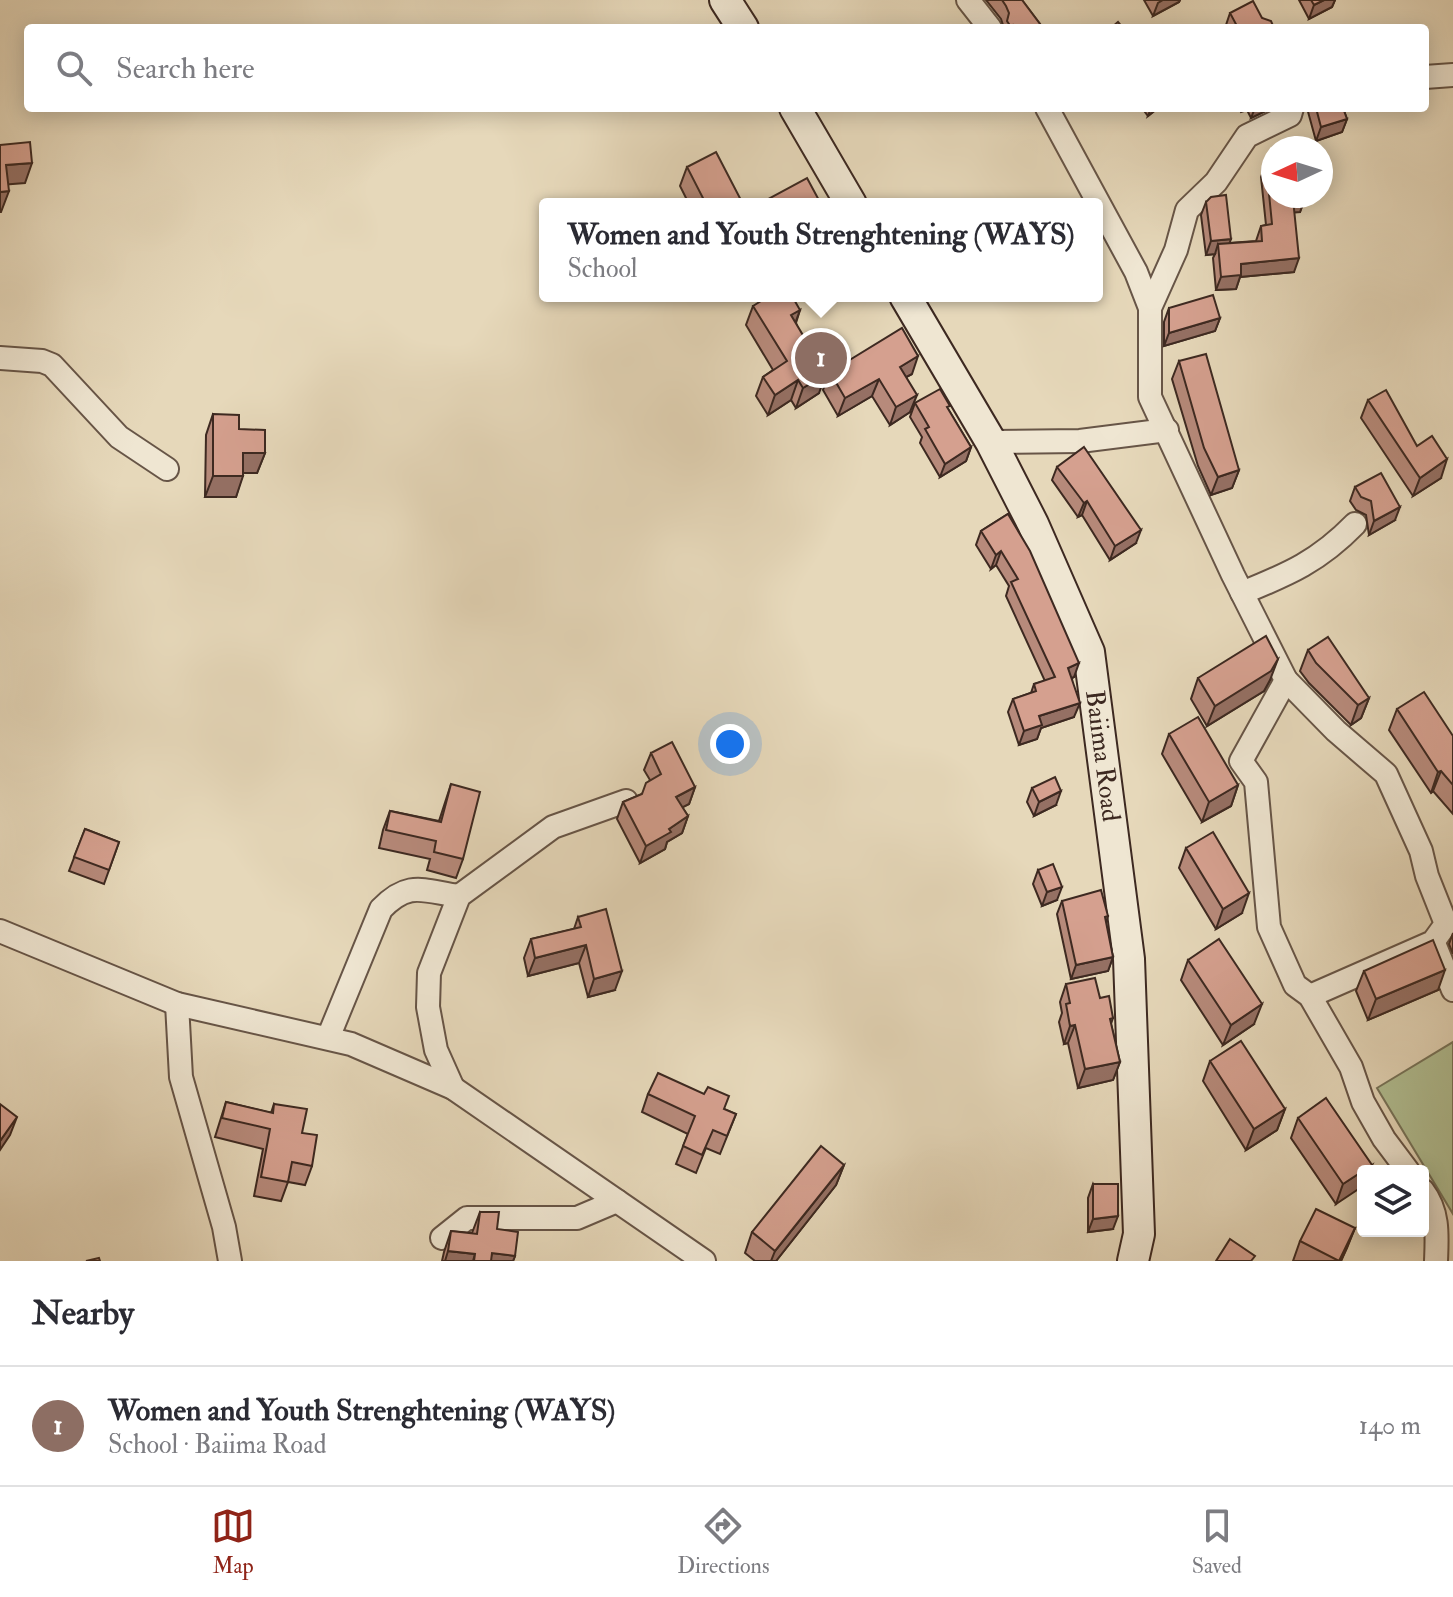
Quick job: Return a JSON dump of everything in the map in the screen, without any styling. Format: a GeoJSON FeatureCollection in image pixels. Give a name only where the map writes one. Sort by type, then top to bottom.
{"type":"FeatureCollection","features":[{"type":"Feature","properties":{"kind":"street"},"geometry":{"type":"LineString","coordinates":[[725,0],[740,24]]}},
{"type":"Feature","properties":{"kind":"street"},"geometry":{"type":"LineString","coordinates":[[968,0],[987,24]]}},
{"type":"Feature","properties":{"kind":"street"},"geometry":{"type":"LineString","coordinates":[[1429,77],[1453,75]]}},
{"type":"Feature","properties":{"kind":"street"},"geometry":{"type":"LineString","coordinates":[[797,112],[848,198]]}},
{"type":"Feature","properties":{"kind":"street"},"geometry":{"type":"LineString","coordinates":[[1049,112],[1096,198]]}},
{"type":"Feature","properties":{"kind":"street"},"geometry":{"type":"LineString","coordinates":[[1150,308],[1176,250],[1187,210],[1216,182],[1247,136],[1291,112]]}},
{"type":"Feature","properties":{"kind":"street"},"geometry":{"type":"LineString","coordinates":[[1103,211],[1136,272],[1150,308],[1150,397],[1242,593],[1286,680],[1336,731],[1386,774],[1421,851],[1427,876],[1446,924],[1433,942],[1310,996]]}},
{"type":"Feature","properties":{"kind":"street","name":"Baiima Road"},"geometry":{"type":"LineString","coordinates":[[909,302],[991,442],[1033,524],[1089,652],[1129,959],[1139,1234],[1133,1261]]}},
{"type":"Feature","properties":{"kind":"street"},"geometry":{"type":"LineString","coordinates":[[0,358],[42,361],[52,365],[119,437],[167,469]]}},
{"type":"Feature","properties":{"kind":"street"},"geometry":{"type":"LineString","coordinates":[[991,442],[1080,441],[1167,430]]}},
{"type":"Feature","properties":{"kind":"street"},"geometry":{"type":"LineString","coordinates":[[1242,593],[1292,572],[1330,549],[1355,524]]}},
{"type":"Feature","properties":{"kind":"street"},"geometry":{"type":"LineString","coordinates":[[1286,680],[1241,761],[1256,782],[1269,927],[1295,985],[1310,996],[1351,1067],[1363,1102],[1404,1165]]}},
{"type":"Feature","properties":{"kind":"street"},"geometry":{"type":"LineString","coordinates":[[453,1088],[436,1050],[428,1007],[429,973],[459,896],[553,827],[626,801]]}},
{"type":"Feature","properties":{"kind":"street"},"geometry":{"type":"LineString","coordinates":[[328,1038],[381,909],[397,892],[416,890],[459,896]]}},
{"type":"Feature","properties":{"kind":"street"},"geometry":{"type":"LineString","coordinates":[[0,931],[177,1004],[351,1044],[453,1088],[704,1261]]}},
{"type":"Feature","properties":{"kind":"street"},"geometry":{"type":"LineString","coordinates":[[1433,942],[1453,990]]}},
{"type":"Feature","properties":{"kind":"street"},"geometry":{"type":"LineString","coordinates":[[177,1004],[181,1077],[224,1227],[230,1261]]}},
{"type":"Feature","properties":{"kind":"street"},"geometry":{"type":"LineString","coordinates":[[1429,1198],[1437,1228],[1436,1261]]}},
{"type":"Feature","properties":{"kind":"street"},"geometry":{"type":"LineString","coordinates":[[442,1238],[467,1218],[577,1218],[617,1201]]}},
{"type":"Feature","properties":{"kind":"green space"},"geometry":{"type":"Polygon","coordinates":[[[1453,1042],[1453,1214],[1429,1174],[1429,1165],[1423,1165],[1377,1088],[1453,1042]]]}},
{"type":"Feature","properties":{"kind":"building"},"geometry":{"type":"Polygon","coordinates":[[[1002,0],[1022,0],[1040,24],[1009,24],[1002,0]]]}},
{"type":"Feature","properties":{"kind":"building"},"geometry":{"type":"Polygon","coordinates":[[[1253,1],[1262,18],[1272,24],[1236,24],[1230,13],[1253,1]]]}},
{"type":"Feature","properties":{"kind":"building"},"geometry":{"type":"Polygon","coordinates":[[[1317,112],[1344,112],[1347,119],[1321,127],[1317,112]]]}},
{"type":"Feature","properties":{"kind":"building"},"geometry":{"type":"Polygon","coordinates":[[[30,142],[32,163],[6,165],[9,191],[0,192],[0,145],[30,142]]]}},
{"type":"Feature","properties":{"kind":"building"},"geometry":{"type":"Polygon","coordinates":[[[716,152],[740,198],[703,198],[687,167],[716,152]]]}},
{"type":"Feature","properties":{"kind":"building"},"geometry":{"type":"Polygon","coordinates":[[[807,178],[818,198],[770,198],[807,178]]]}},
{"type":"Feature","properties":{"kind":"building"},"geometry":{"type":"Polygon","coordinates":[[[1226,195],[1231,239],[1211,241],[1206,202],[1211,197],[1226,195]]]}},
{"type":"Feature","properties":{"kind":"building"},"geometry":{"type":"Polygon","coordinates":[[[1270,208],[1294,208],[1299,258],[1241,264],[1241,275],[1221,277],[1218,244],[1262,241],[1261,226],[1272,224],[1270,208]]]}},
{"type":"Feature","properties":{"kind":"building"},"geometry":{"type":"Polygon","coordinates":[[[1213,295],[1220,318],[1169,333],[1169,308],[1213,295]]]}},
{"type":"Feature","properties":{"kind":"building"},"geometry":{"type":"Polygon","coordinates":[[[759,302],[795,302],[800,310],[791,315],[826,374],[803,388],[798,380],[775,395],[763,377],[787,361],[753,306],[759,302]]]}},
{"type":"Feature","properties":{"kind":"building"},"geometry":{"type":"Polygon","coordinates":[[[902,328],[918,356],[900,367],[917,395],[896,407],[879,379],[845,398],[830,372],[902,328]]]}},
{"type":"Feature","properties":{"kind":"building"},"geometry":{"type":"Polygon","coordinates":[[[1206,354],[1239,470],[1218,477],[1204,448],[1179,361],[1206,354]]]}},
{"type":"Feature","properties":{"kind":"building"},"geometry":{"type":"Polygon","coordinates":[[[940,389],[971,447],[945,464],[925,429],[929,427],[915,403],[940,389]]]}},
{"type":"Feature","properties":{"kind":"building"},"geometry":{"type":"Polygon","coordinates":[[[1386,390],[1417,446],[1432,436],[1447,459],[1420,478],[1368,400],[1386,390]]]}},
{"type":"Feature","properties":{"kind":"building"},"geometry":{"type":"Polygon","coordinates":[[[213,414],[239,415],[239,429],[265,430],[265,453],[243,453],[243,476],[213,476],[213,414]]]}},
{"type":"Feature","properties":{"kind":"building"},"geometry":{"type":"Polygon","coordinates":[[[1084,447],[1141,530],[1115,546],[1087,501],[1084,503],[1057,467],[1084,447]]]}},
{"type":"Feature","properties":{"kind":"building"},"geometry":{"type":"Polygon","coordinates":[[[1381,473],[1400,507],[1374,521],[1371,501],[1361,497],[1355,487],[1381,473]]]}},
{"type":"Feature","properties":{"kind":"building"},"geometry":{"type":"Polygon","coordinates":[[[1008,514],[1030,551],[1079,663],[1068,668],[1080,703],[1039,716],[1042,725],[1024,731],[1013,699],[1036,691],[1034,684],[1055,677],[1011,582],[1018,579],[1001,551],[996,555],[981,531],[1008,514]]]}},
{"type":"Feature","properties":{"kind":"building"},"geometry":{"type":"Polygon","coordinates":[[[1266,636],[1278,659],[1271,671],[1215,706],[1198,678],[1266,636]]]}},
{"type":"Feature","properties":{"kind":"building"},"geometry":{"type":"Polygon","coordinates":[[[1328,637],[1369,698],[1358,705],[1316,663],[1308,650],[1328,637]]]}},
{"type":"Feature","properties":{"kind":"building"},"geometry":{"type":"Polygon","coordinates":[[[1424,692],[1453,736],[1453,785],[1441,771],[1438,772],[1397,709],[1424,692]]]}},
{"type":"Feature","properties":{"kind":"building"},"geometry":{"type":"Polygon","coordinates":[[[1198,717],[1238,785],[1209,802],[1169,734],[1198,717]]]}},
{"type":"Feature","properties":{"kind":"building"},"geometry":{"type":"Polygon","coordinates":[[[672,742],[695,787],[676,797],[688,816],[669,829],[671,832],[646,846],[623,802],[642,794],[646,783],[661,774],[651,753],[672,742]]]}},
{"type":"Feature","properties":{"kind":"building"},"geometry":{"type":"Polygon","coordinates":[[[1055,777],[1061,791],[1039,802],[1032,788],[1055,777]]]}},
{"type":"Feature","properties":{"kind":"building"},"geometry":{"type":"Polygon","coordinates":[[[451,784],[480,792],[463,859],[434,852],[436,841],[386,830],[390,811],[441,822],[451,784]]]}},
{"type":"Feature","properties":{"kind":"building"},"geometry":{"type":"Polygon","coordinates":[[[85,829],[119,842],[109,870],[74,857],[85,829]]]}},
{"type":"Feature","properties":{"kind":"building"},"geometry":{"type":"Polygon","coordinates":[[[1213,832],[1249,893],[1223,909],[1186,848],[1213,832]]]}},
{"type":"Feature","properties":{"kind":"building"},"geometry":{"type":"Polygon","coordinates":[[[1053,864],[1062,887],[1047,892],[1038,870],[1053,864]]]}},
{"type":"Feature","properties":{"kind":"building"},"geometry":{"type":"Polygon","coordinates":[[[1101,890],[1113,957],[1076,965],[1062,901],[1101,890]]]}},
{"type":"Feature","properties":{"kind":"building"},"geometry":{"type":"Polygon","coordinates":[[[606,909],[622,971],[594,979],[586,945],[535,958],[531,939],[581,927],[578,917],[606,909]]]}},
{"type":"Feature","properties":{"kind":"building"},"geometry":{"type":"Polygon","coordinates":[[[1219,939],[1262,1004],[1231,1025],[1188,960],[1219,939]]]}},
{"type":"Feature","properties":{"kind":"building"},"geometry":{"type":"Polygon","coordinates":[[[1433,940],[1445,970],[1376,999],[1364,971],[1433,940]]]}},
{"type":"Feature","properties":{"kind":"building"},"geometry":{"type":"Polygon","coordinates":[[[1095,978],[1100,998],[1109,996],[1113,1018],[1110,1019],[1120,1062],[1085,1069],[1075,1025],[1070,1026],[1066,984],[1095,978]]]}},
{"type":"Feature","properties":{"kind":"building"},"geometry":{"type":"Polygon","coordinates":[[[1241,1041],[1285,1109],[1254,1129],[1210,1061],[1241,1041]]]}},
{"type":"Feature","properties":{"kind":"building"},"geometry":{"type":"Polygon","coordinates":[[[658,1073],[704,1094],[708,1087],[729,1096],[724,1109],[736,1114],[727,1136],[713,1130],[702,1155],[683,1146],[695,1116],[648,1094],[658,1073]]]}},
{"type":"Feature","properties":{"kind":"building"},"geometry":{"type":"Polygon","coordinates":[[[1326,1098],[1372,1165],[1357,1165],[1357,1175],[1343,1184],[1298,1118],[1326,1098]]]}},
{"type":"Feature","properties":{"kind":"building"},"geometry":{"type":"Polygon","coordinates":[[[226,1102],[273,1113],[274,1104],[307,1109],[302,1133],[317,1135],[312,1166],[292,1162],[288,1182],[261,1177],[270,1129],[222,1118],[226,1102]]]}},
{"type":"Feature","properties":{"kind":"building"},"geometry":{"type":"Polygon","coordinates":[[[0,1104],[17,1117],[0,1141],[0,1104]]]}},
{"type":"Feature","properties":{"kind":"building"},"geometry":{"type":"Polygon","coordinates":[[[821,1146],[844,1165],[775,1251],[752,1232],[821,1146]]]}},
{"type":"Feature","properties":{"kind":"building"},"geometry":{"type":"Polygon","coordinates":[[[1093,1184],[1118,1184],[1118,1216],[1093,1219],[1093,1184]]]}},
{"type":"Feature","properties":{"kind":"building"},"geometry":{"type":"Polygon","coordinates":[[[1316,1209],[1355,1228],[1339,1261],[1300,1241],[1316,1209]]]}},
{"type":"Feature","properties":{"kind":"building"},"geometry":{"type":"Polygon","coordinates":[[[480,1212],[499,1212],[497,1229],[518,1232],[515,1256],[492,1253],[491,1261],[474,1261],[475,1254],[448,1251],[451,1231],[477,1234],[480,1212]]]}},
{"type":"Feature","properties":{"kind":"building"},"geometry":{"type":"Polygon","coordinates":[[[1230,1239],[1255,1256],[1251,1261],[1216,1261],[1230,1239]]]}},
{"type":"Feature","properties":{"kind":"place","name":"Women and Youth Strenghtening (WAYS)"},"geometry":{"type":"Point","coordinates":[821,358]}}]}
